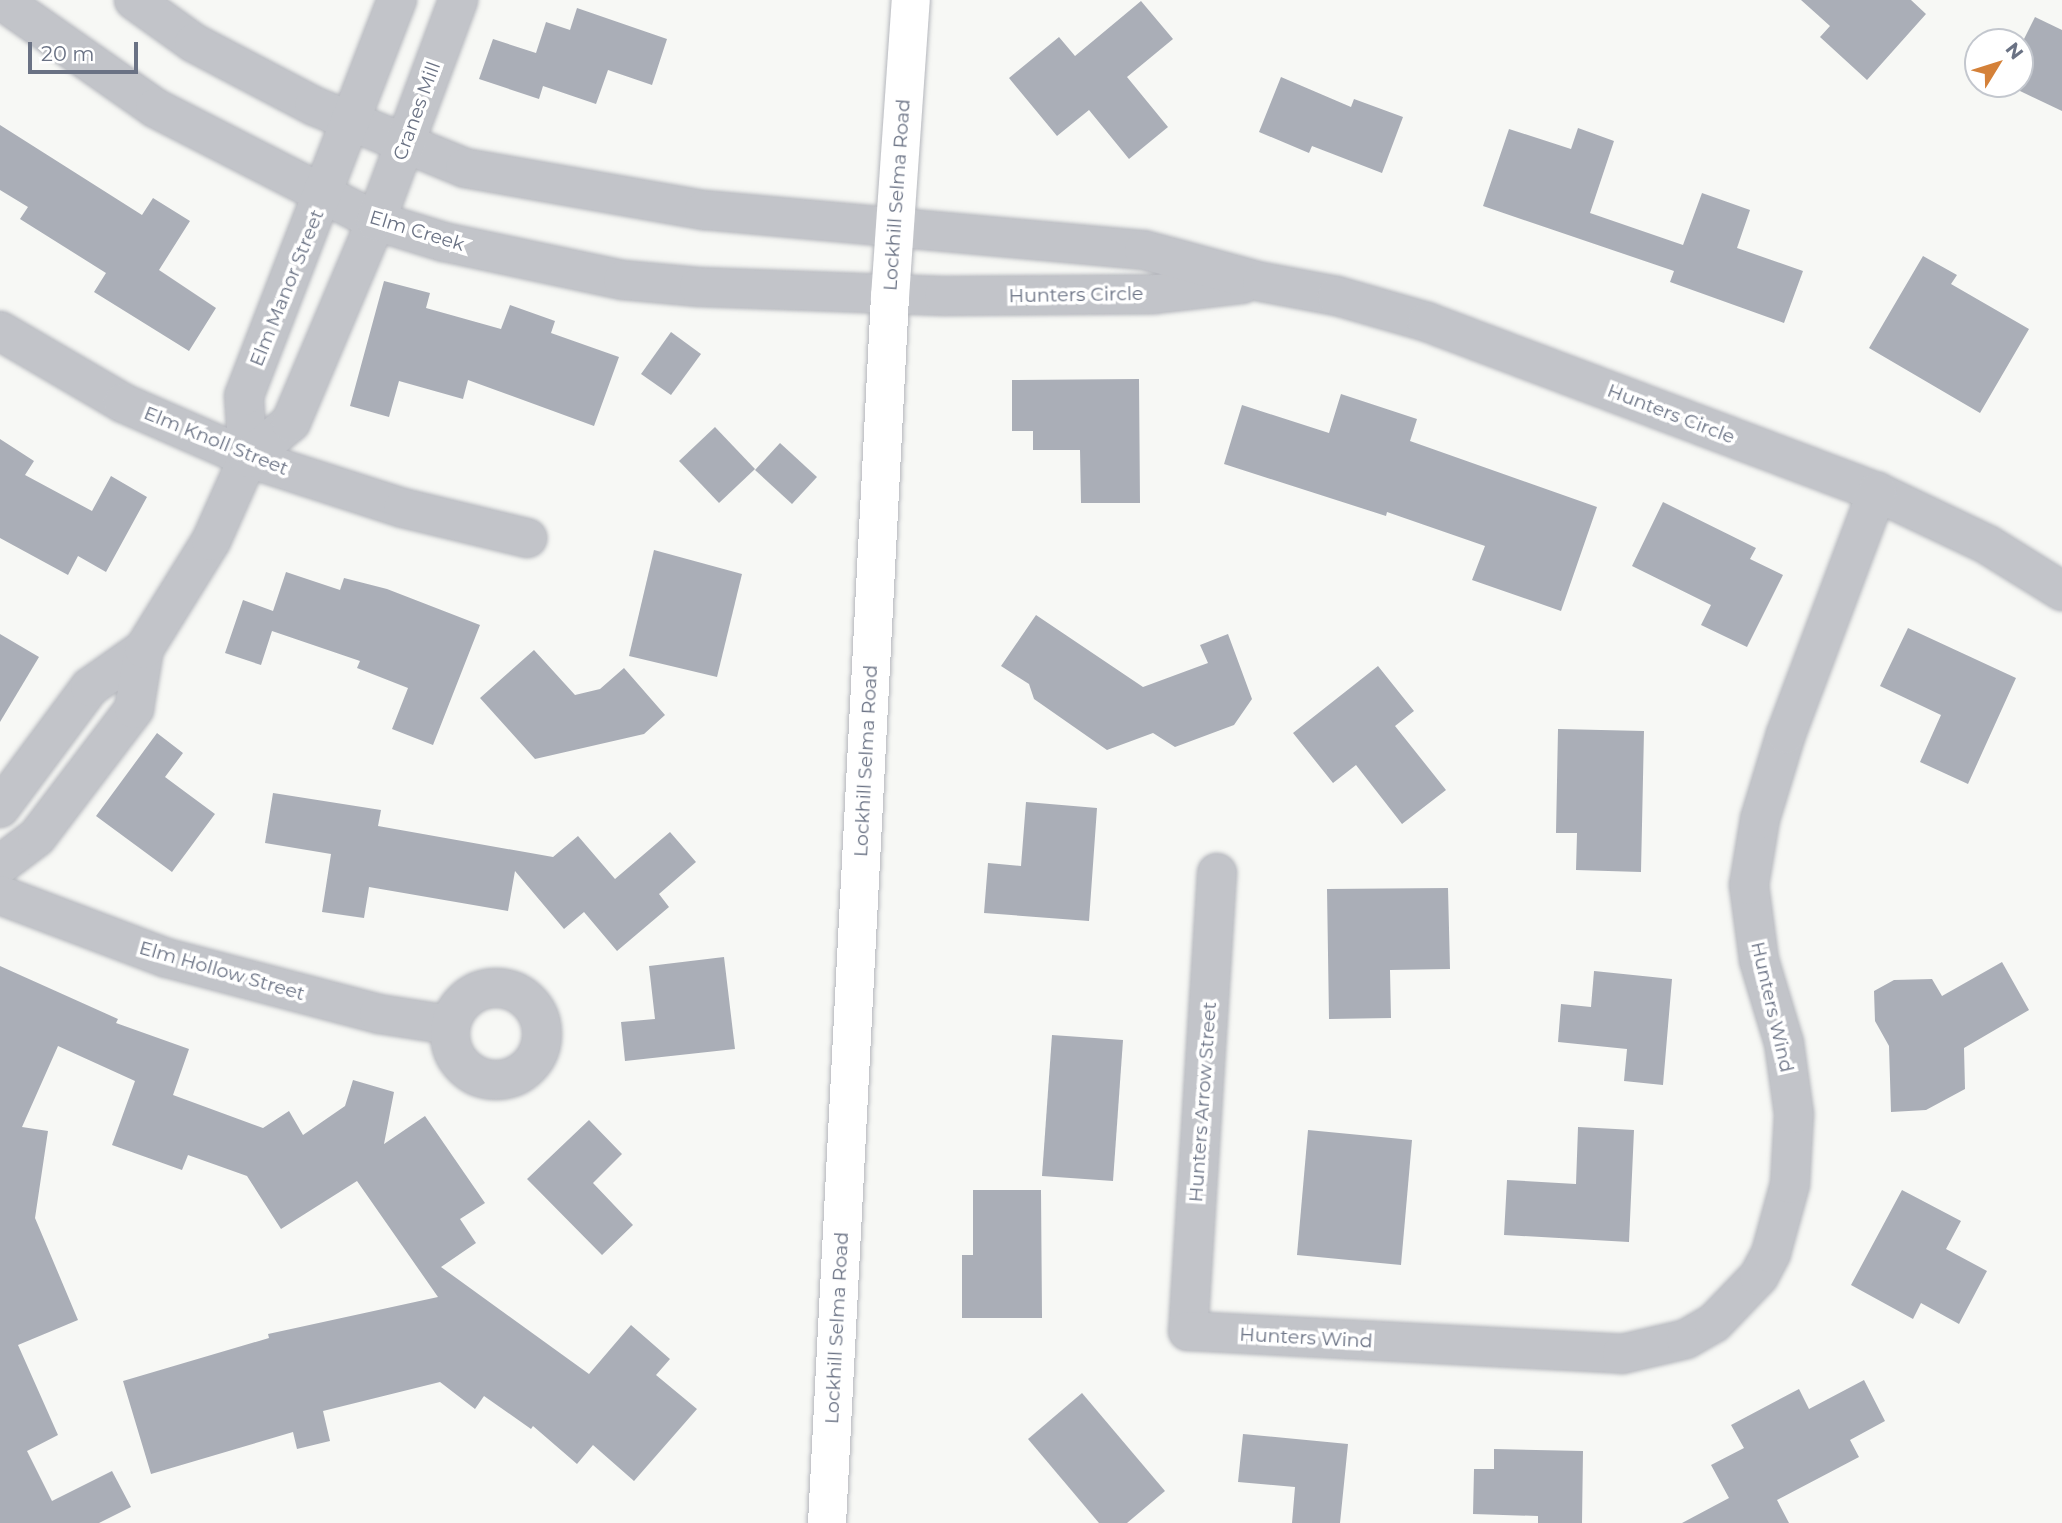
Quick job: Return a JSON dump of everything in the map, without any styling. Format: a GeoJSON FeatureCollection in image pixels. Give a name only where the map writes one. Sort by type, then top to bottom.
{"type":"FeatureCollection","features":[{"type":"Feature","properties":{"kind":"main road","name":"Lockhill Selma Road"},"geometry":{"type":"LineString","coordinates":[[827,1523],[890,297],[911,0]]}},
{"type":"Feature","properties":{"kind":"street","name":"Elm Creek"},"geometry":{"type":"LineString","coordinates":[[1,0],[155,108],[376,221],[444,242],[624,279],[890,297]]}},
{"type":"Feature","properties":{"kind":"street"},"geometry":{"type":"LineString","coordinates":[[134,0],[194,43],[348,121],[466,168],[634,201],[896,224]]}},
{"type":"Feature","properties":{"kind":"street"},"geometry":{"type":"LineString","coordinates":[[348,121],[397,0]]}},
{"type":"Feature","properties":{"kind":"street","name":"Cranes Mill"},"geometry":{"type":"LineString","coordinates":[[376,221],[458,0]]}},
{"type":"Feature","properties":{"kind":"street","name":"Elm Manor Street"},"geometry":{"type":"LineString","coordinates":[[248,458],[244,397],[324,196],[348,121]]}},
{"type":"Feature","properties":{"kind":"street","name":"Elm Manor Street"},"geometry":{"type":"LineString","coordinates":[[0,865],[37,837],[134,709],[144,649],[211,541],[248,458],[291,422],[376,221]]}},
{"type":"Feature","properties":{"kind":"street","name":"Hunters Circle"},"geometry":{"type":"LineString","coordinates":[[896,224],[1144,250],[1262,282],[1337,296],[1427,322],[1877,492],[1988,545],[2062,591]]}},
{"type":"Feature","properties":{"kind":"street","name":"Hunters Circle"},"geometry":{"type":"LineString","coordinates":[[890,297],[1155,294],[1262,282]]}},
{"type":"Feature","properties":{"kind":"street","name":"Elm Knoll Street"},"geometry":{"type":"LineString","coordinates":[[0,331],[123,403],[248,458],[403,508],[527,538]]}},
{"type":"Feature","properties":{"kind":"street","name":"Hunters Wind"},"geometry":{"type":"LineString","coordinates":[[1188,1331],[1622,1354],[1686,1339],[1714,1323],[1759,1276],[1771,1253],[1790,1184],[1794,1114],[1784,1043],[1759,961],[1749,885],[1760,819],[1786,734],[1877,492]]}},
{"type":"Feature","properties":{"kind":"street","name":"Elm Manor Street"},"geometry":{"type":"LineString","coordinates":[[0,808],[90,687],[144,649]]}},
{"type":"Feature","properties":{"kind":"street","name":"Hunters Arrow Street"},"geometry":{"type":"LineString","coordinates":[[1188,1331],[1217,873]]}},
{"type":"Feature","properties":{"kind":"street","name":"Elm Hollow Street"},"geometry":{"type":"LineString","coordinates":[[0,895],[167,958],[379,1014],[450,1025]]}},
{"type":"Feature","properties":{"kind":"building"},"geometry":{"type":"Polygon","coordinates":[[[1801,0],[1911,0],[1926,14],[1867,80],[1820,37],[1830,26],[1801,0]]]}},
{"type":"Feature","properties":{"kind":"building"},"geometry":{"type":"Polygon","coordinates":[[[1141,1],[1173,39],[1127,77],[1168,127],[1129,159],[1089,110],[1057,136],[1009,78],[1059,37],[1075,56],[1141,1]]]}},
{"type":"Feature","properties":{"kind":"building"},"geometry":{"type":"Polygon","coordinates":[[[577,8],[667,39],[652,85],[608,70],[596,104],[543,86],[539,99],[479,79],[493,39],[536,53],[546,22],[570,30],[577,8]]]}},
{"type":"Feature","properties":{"kind":"building"},"geometry":{"type":"Polygon","coordinates":[[[2035,17],[2062,30],[2062,111],[2034,98],[2034,28],[2030,28],[2035,17]]]}},
{"type":"Feature","properties":{"kind":"building"},"geometry":{"type":"Polygon","coordinates":[[[1281,77],[1351,107],[1354,99],[1403,117],[1382,173],[1312,146],[1309,153],[1259,132],[1281,77]]]}},
{"type":"Feature","properties":{"kind":"building"},"geometry":{"type":"Polygon","coordinates":[[[0,125],[142,215],[153,198],[190,221],[159,270],[216,308],[189,351],[94,292],[106,273],[20,219],[28,207],[0,190],[0,125]]]}},
{"type":"Feature","properties":{"kind":"building"},"geometry":{"type":"Polygon","coordinates":[[[1578,128],[1614,141],[1590,213],[1683,245],[1702,193],[1750,210],[1737,248],[1803,271],[1784,323],[1670,282],[1674,271],[1483,206],[1509,129],[1571,149],[1578,128]]]}},
{"type":"Feature","properties":{"kind":"building"},"geometry":{"type":"Polygon","coordinates":[[[1923,256],[1957,275],[1951,284],[2029,329],[1980,413],[1869,348],[1923,256]]]}},
{"type":"Feature","properties":{"kind":"building"},"geometry":{"type":"Polygon","coordinates":[[[384,281],[430,293],[426,308],[501,329],[510,305],[555,321],[551,333],[619,357],[594,426],[468,380],[463,399],[399,381],[389,417],[350,406],[384,281]]]}},
{"type":"Feature","properties":{"kind":"building"},"geometry":{"type":"Polygon","coordinates":[[[671,332],[701,354],[671,395],[641,374],[671,332]]]}},
{"type":"Feature","properties":{"kind":"building"},"geometry":{"type":"Polygon","coordinates":[[[1139,379],[1140,503],[1081,503],[1080,450],[1033,450],[1033,431],[1012,431],[1012,380],[1139,379]]]}},
{"type":"Feature","properties":{"kind":"building"},"geometry":{"type":"Polygon","coordinates":[[[1341,394],[1417,419],[1410,441],[1597,507],[1561,611],[1472,580],[1485,546],[1387,512],[1386,516],[1224,464],[1242,405],[1329,433],[1341,394]]]}},
{"type":"Feature","properties":{"kind":"building"},"geometry":{"type":"Polygon","coordinates":[[[715,427],[755,469],[719,503],[679,461],[715,427]]]}},
{"type":"Feature","properties":{"kind":"building"},"geometry":{"type":"Polygon","coordinates":[[[0,439],[34,461],[25,475],[92,511],[111,476],[147,497],[106,572],[78,556],[68,575],[0,538],[0,439]]]}},
{"type":"Feature","properties":{"kind":"building"},"geometry":{"type":"Polygon","coordinates":[[[780,443],[817,477],[792,504],[755,470],[780,443]]]}},
{"type":"Feature","properties":{"kind":"building"},"geometry":{"type":"Polygon","coordinates":[[[1663,502],[1756,548],[1750,559],[1783,575],[1747,647],[1701,625],[1711,605],[1632,566],[1663,502]]]}},
{"type":"Feature","properties":{"kind":"building"},"geometry":{"type":"Polygon","coordinates":[[[654,550],[742,574],[717,677],[629,656],[654,550]]]}},
{"type":"Feature","properties":{"kind":"building"},"geometry":{"type":"Polygon","coordinates":[[[286,572],[340,590],[344,578],[387,589],[480,625],[433,745],[392,729],[408,688],[357,668],[360,661],[272,631],[261,665],[225,653],[243,600],[273,611],[286,572]]]}},
{"type":"Feature","properties":{"kind":"building"},"geometry":{"type":"Polygon","coordinates":[[[1036,615],[1143,687],[1208,663],[1200,645],[1228,634],[1252,699],[1234,725],[1175,747],[1153,733],[1107,750],[1034,699],[1029,684],[1001,666],[1036,615]]]}},
{"type":"Feature","properties":{"kind":"building"},"geometry":{"type":"Polygon","coordinates":[[[1908,628],[2016,678],[1968,784],[1920,762],[1941,715],[1880,686],[1908,628]]]}},
{"type":"Feature","properties":{"kind":"building"},"geometry":{"type":"Polygon","coordinates":[[[0,634],[39,657],[0,722],[0,634]]]}},
{"type":"Feature","properties":{"kind":"building"},"geometry":{"type":"Polygon","coordinates":[[[534,650],[575,695],[600,689],[624,668],[665,715],[644,734],[535,759],[480,698],[534,650]]]}},
{"type":"Feature","properties":{"kind":"building"},"geometry":{"type":"Polygon","coordinates":[[[1378,666],[1414,711],[1395,726],[1446,790],[1402,824],[1356,765],[1333,783],[1293,733],[1378,666]]]}},
{"type":"Feature","properties":{"kind":"building"},"geometry":{"type":"Polygon","coordinates":[[[1558,729],[1644,731],[1641,872],[1576,870],[1577,833],[1556,833],[1558,729]]]}},
{"type":"Feature","properties":{"kind":"building"},"geometry":{"type":"Polygon","coordinates":[[[157,733],[183,753],[165,777],[215,814],[172,872],[96,816],[157,733]]]}},
{"type":"Feature","properties":{"kind":"building"},"geometry":{"type":"Polygon","coordinates":[[[273,793],[381,810],[378,826],[553,857],[578,836],[615,879],[670,832],[696,862],[659,894],[669,907],[617,951],[584,912],[564,929],[515,871],[508,911],[369,887],[364,918],[322,912],[331,854],[265,843],[273,793]]]}},
{"type":"Feature","properties":{"kind":"building"},"geometry":{"type":"Polygon","coordinates":[[[1026,802],[1097,808],[1089,921],[984,913],[988,863],[1021,866],[1026,802]]]}},
{"type":"Feature","properties":{"kind":"building"},"geometry":{"type":"Polygon","coordinates":[[[1448,888],[1450,969],[1390,970],[1391,1018],[1329,1019],[1327,889],[1448,888]]]}},
{"type":"Feature","properties":{"kind":"building"},"geometry":{"type":"Polygon","coordinates":[[[724,957],[735,1049],[625,1061],[621,1022],[655,1019],[649,966],[724,957]]]}},
{"type":"Feature","properties":{"kind":"building"},"geometry":{"type":"Polygon","coordinates":[[[2002,962],[2029,1010],[1964,1048],[1965,1089],[1926,1110],[1891,1112],[1889,1046],[1875,1021],[1874,991],[1894,980],[1932,979],[1942,996],[2002,962]]]}},
{"type":"Feature","properties":{"kind":"building"},"geometry":{"type":"Polygon","coordinates":[[[0,966],[118,1019],[116,1023],[189,1049],[173,1095],[263,1128],[289,1111],[303,1135],[345,1106],[353,1080],[394,1092],[384,1144],[425,1116],[485,1203],[460,1219],[476,1243],[441,1267],[589,1374],[631,1325],[670,1359],[656,1375],[697,1409],[634,1481],[593,1445],[577,1464],[533,1426],[531,1429],[484,1396],[475,1409],[440,1382],[323,1411],[330,1441],[297,1449],[293,1432],[151,1474],[123,1381],[269,1338],[268,1334],[438,1297],[357,1181],[281,1229],[247,1176],[188,1155],[182,1170],[112,1145],[135,1081],[58,1046],[22,1127],[48,1131],[35,1218],[78,1320],[18,1345],[58,1435],[27,1451],[52,1501],[112,1471],[131,1507],[99,1523],[0,1523],[0,966]]]}},
{"type":"Feature","properties":{"kind":"building"},"geometry":{"type":"Polygon","coordinates":[[[1594,971],[1672,979],[1663,1085],[1624,1081],[1627,1049],[1558,1042],[1561,1004],[1591,1007],[1594,971]]]}},
{"type":"Feature","properties":{"kind":"building"},"geometry":{"type":"Polygon","coordinates":[[[1052,1035],[1123,1040],[1113,1181],[1042,1176],[1052,1035]]]}},
{"type":"Feature","properties":{"kind":"building"},"geometry":{"type":"Polygon","coordinates":[[[589,1120],[622,1154],[593,1183],[633,1225],[602,1255],[527,1179],[589,1120]]]}},
{"type":"Feature","properties":{"kind":"building"},"geometry":{"type":"Polygon","coordinates":[[[1578,1127],[1634,1130],[1629,1242],[1504,1235],[1507,1180],[1576,1184],[1578,1127]]]}},
{"type":"Feature","properties":{"kind":"building"},"geometry":{"type":"Polygon","coordinates":[[[1308,1130],[1412,1140],[1401,1265],[1297,1255],[1308,1130]]]}},
{"type":"Feature","properties":{"kind":"building"},"geometry":{"type":"Polygon","coordinates":[[[973,1190],[1041,1190],[1042,1318],[962,1318],[962,1255],[973,1255],[973,1190]]]}},
{"type":"Feature","properties":{"kind":"building"},"geometry":{"type":"Polygon","coordinates":[[[1902,1190],[1961,1221],[1946,1249],[1987,1271],[1959,1324],[1921,1303],[1913,1319],[1851,1285],[1902,1190]]]}},
{"type":"Feature","properties":{"kind":"building"},"geometry":{"type":"Polygon","coordinates":[[[1864,1380],[1885,1421],[1850,1440],[1859,1457],[1777,1500],[1789,1523],[1682,1523],[1729,1498],[1711,1465],[1744,1448],[1731,1425],[1799,1389],[1809,1409],[1864,1380]]]}},
{"type":"Feature","properties":{"kind":"building"},"geometry":{"type":"Polygon","coordinates":[[[1082,1393],[1165,1491],[1127,1523],[1099,1523],[1028,1439],[1082,1393]]]}},
{"type":"Feature","properties":{"kind":"building"},"geometry":{"type":"Polygon","coordinates":[[[1243,1434],[1348,1444],[1340,1523],[1292,1523],[1295,1487],[1238,1482],[1243,1434]]]}},
{"type":"Feature","properties":{"kind":"building"},"geometry":{"type":"Polygon","coordinates":[[[1494,1449],[1583,1451],[1582,1523],[1538,1523],[1538,1516],[1473,1514],[1474,1469],[1494,1469],[1494,1449]]]}}]}
